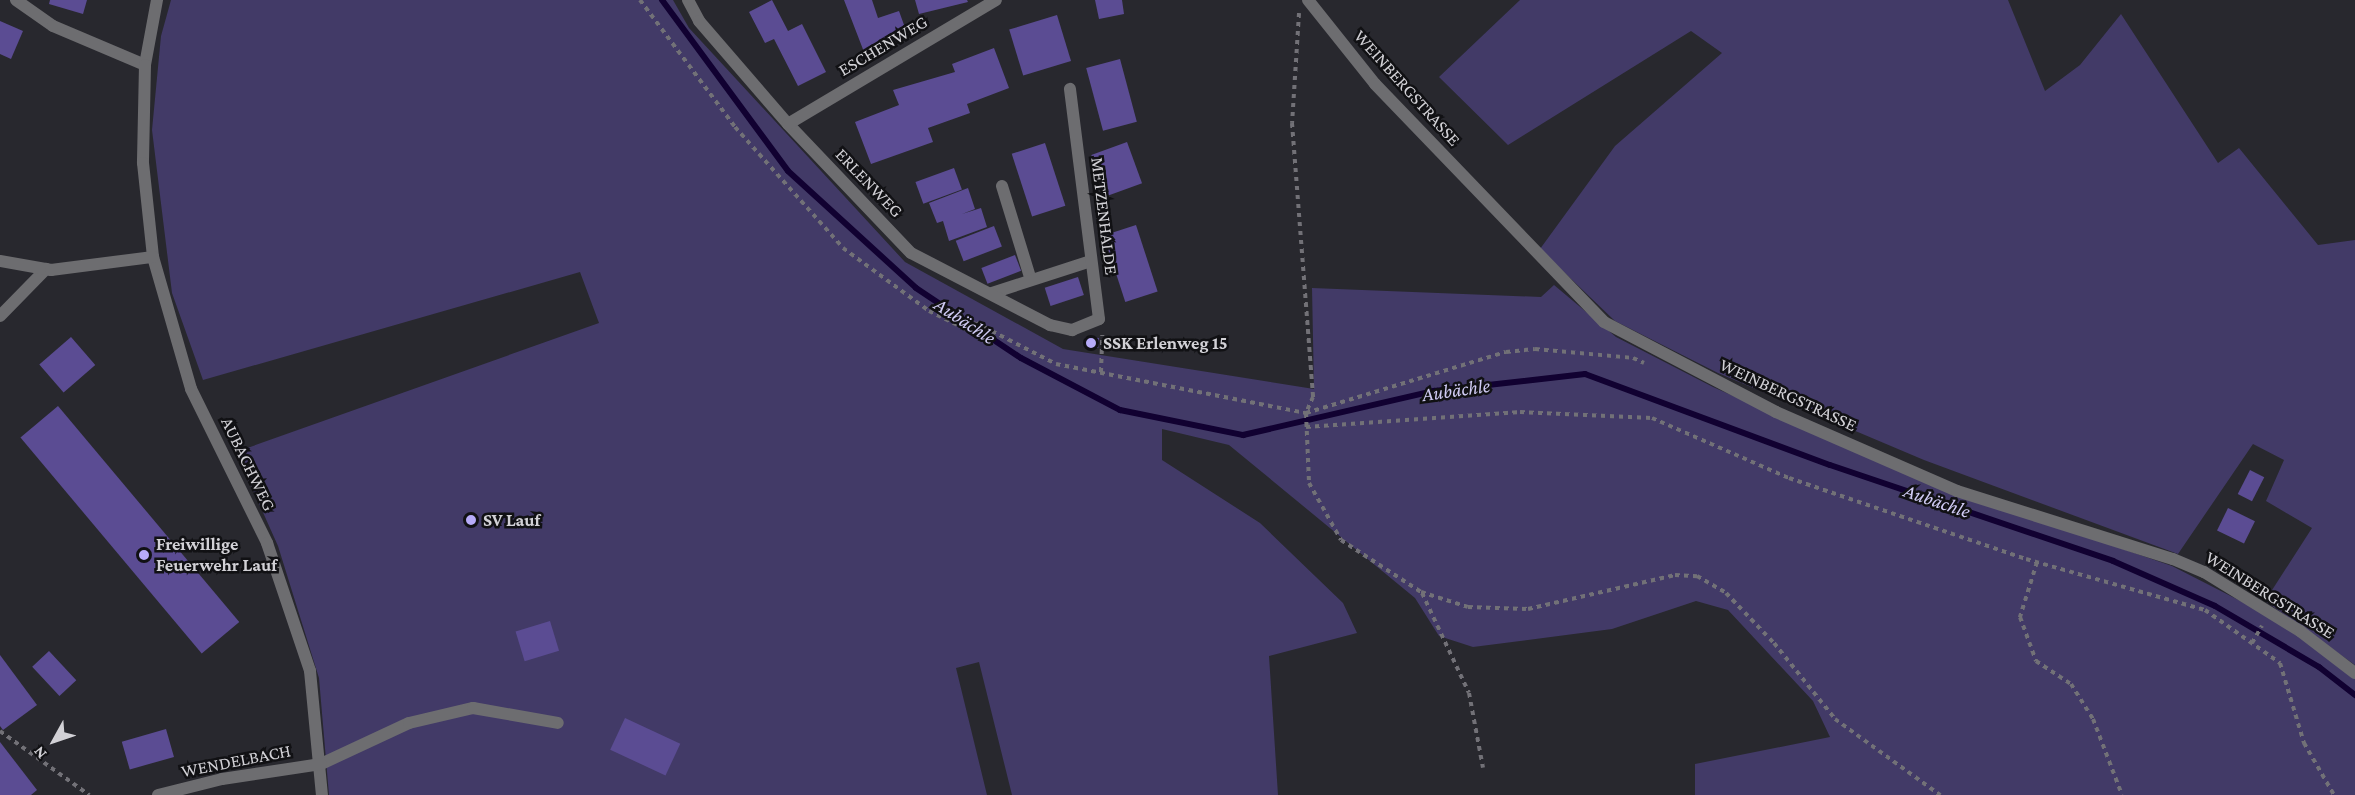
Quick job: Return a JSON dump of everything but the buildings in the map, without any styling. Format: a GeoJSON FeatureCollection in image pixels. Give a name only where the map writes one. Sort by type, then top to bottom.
{"type":"FeatureCollection","features":[{"type":"Feature","properties":{"kind":"street"},"geometry":{"type":"LineString","coordinates":[[16,0],[53,26],[145,65]]}},
{"type":"Feature","properties":{"kind":"street","name":"AUBACHWEG"},"geometry":{"type":"LineString","coordinates":[[157,0],[145,65],[143,163],[153,257],[191,390],[267,543],[310,671],[321,764],[322,795]]}},
{"type":"Feature","properties":{"kind":"street","name":"ERLENWEG"},"geometry":{"type":"LineString","coordinates":[[688,0],[699,21],[788,124],[911,253],[1050,325],[1072,330],[1099,319]]}},
{"type":"Feature","properties":{"kind":"street","name":"ESCHENWEG"},"geometry":{"type":"LineString","coordinates":[[788,124],[996,0]]}},
{"type":"Feature","properties":{"kind":"street","name":"WEINBERGSTRASSE"},"geometry":{"type":"LineString","coordinates":[[1308,0],[1375,84],[1604,322],[1776,412],[1957,491],[2173,559],[2204,572],[2300,630],[2355,673]]}},
{"type":"Feature","properties":{"kind":"street","name":"METZENHALDE"},"geometry":{"type":"LineString","coordinates":[[1070,89],[1099,319]]}},
{"type":"Feature","properties":{"kind":"street"},"geometry":{"type":"LineString","coordinates":[[1002,186],[1031,280]]}},
{"type":"Feature","properties":{"kind":"street"},"geometry":{"type":"LineString","coordinates":[[0,261],[46,269],[153,257]]}},
{"type":"Feature","properties":{"kind":"street"},"geometry":{"type":"LineString","coordinates":[[992,293],[1091,261]]}},
{"type":"Feature","properties":{"kind":"street"},"geometry":{"type":"LineString","coordinates":[[0,316],[46,269]]}},
{"type":"Feature","properties":{"kind":"street","name":"WENDELBACH"},"geometry":{"type":"LineString","coordinates":[[158,795],[222,779],[321,764],[409,723],[472,708],[558,723]]}},
{"type":"Feature","properties":{"kind":"path"},"geometry":{"type":"LineString","coordinates":[[640,0],[735,126],[843,248],[930,311],[968,330],[976,323],[1056,364],[1306,413],[1506,352],[1534,349],[1633,358],[1654,369]]}},
{"type":"Feature","properties":{"kind":"path"},"geometry":{"type":"LineString","coordinates":[[1300,0],[1292,123],[1313,397],[1306,413],[1309,483],[1341,540],[1421,592],[1468,607],[1528,609],[1675,575],[1697,576],[1726,593],[1774,643],[1834,719],[1940,795]]}},
{"type":"Feature","properties":{"kind":"path"},"geometry":{"type":"LineString","coordinates":[[1099,319],[1104,343],[1101,372]]}},
{"type":"Feature","properties":{"kind":"path"},"geometry":{"type":"LineString","coordinates":[[1306,427],[1520,412],[1652,418],[1789,478],[2038,562],[2205,610],[2280,663],[2304,743],[2334,795]]}},
{"type":"Feature","properties":{"kind":"path"},"geometry":{"type":"LineString","coordinates":[[2038,562],[2020,617],[2036,661],[2071,684],[2093,718],[2122,795]]}},
{"type":"Feature","properties":{"kind":"path"},"geometry":{"type":"LineString","coordinates":[[1421,592],[1470,693],[1483,768]]}},
{"type":"Feature","properties":{"kind":"path"},"geometry":{"type":"LineString","coordinates":[[2253,617],[2273,627]]}},
{"type":"Feature","properties":{"kind":"path"},"geometry":{"type":"LineString","coordinates":[[2252,642],[2261,627]]}},
{"type":"Feature","properties":{"kind":"path"},"geometry":{"type":"LineString","coordinates":[[0,731],[90,795]]}},
{"type":"Feature","properties":{"kind":"shaded area"},"geometry":{"type":"Polygon","coordinates":[[[171,0],[673,0],[689,28],[905,262],[1063,349],[1314,389],[1312,288],[1541,297],[1554,285],[1616,337],[1713,387],[1923,480],[2172,566],[2258,610],[2355,671],[2355,795],[1695,795],[1695,764],[1830,737],[1813,701],[1728,610],[1696,601],[1612,629],[1473,647],[1439,636],[1415,598],[1229,445],[1162,429],[1162,460],[1260,523],[1343,603],[1357,633],[1269,656],[1278,795],[1012,795],[979,662],[956,668],[987,795],[329,795],[319,678],[278,546],[236,452],[599,323],[580,272],[203,380],[172,293],[152,130],[161,36],[171,0]]]}},
{"type":"Feature","properties":{"kind":"shaded area"},"geometry":{"type":"Polygon","coordinates":[[[1520,0],[2008,0],[2045,91],[2080,65],[2121,14],[2218,163],[2239,148],[2318,245],[2355,240],[2355,665],[2265,601],[2312,528],[2266,501],[2284,460],[2253,444],[2178,554],[1924,460],[1718,373],[1615,321],[1540,249],[1615,146],[1722,53],[1691,31],[1508,145],[1439,77],[1520,0]]]}},
{"type":"Feature","properties":{"kind":"waterway","name":"Aubächle"},"geometry":{"type":"LineString","coordinates":[[662,0],[788,171],[916,288],[1021,358],[1120,410],[1243,435],[1434,391],[1585,374],[1830,465],[2113,561],[2215,606],[2319,667],[2355,695]]}},
{"type":"Feature","properties":{"kind":"place","name":"SSK Erlenweg 15"},"geometry":{"type":"Point","coordinates":[1091,343]}},
{"type":"Feature","properties":{"kind":"place","name":"SV Lauf"},"geometry":{"type":"Point","coordinates":[471,520]}},
{"type":"Feature","properties":{"kind":"place","name":"Freiwillige Feuerwehr Lauf"},"geometry":{"type":"Point","coordinates":[144,555]}}]}
